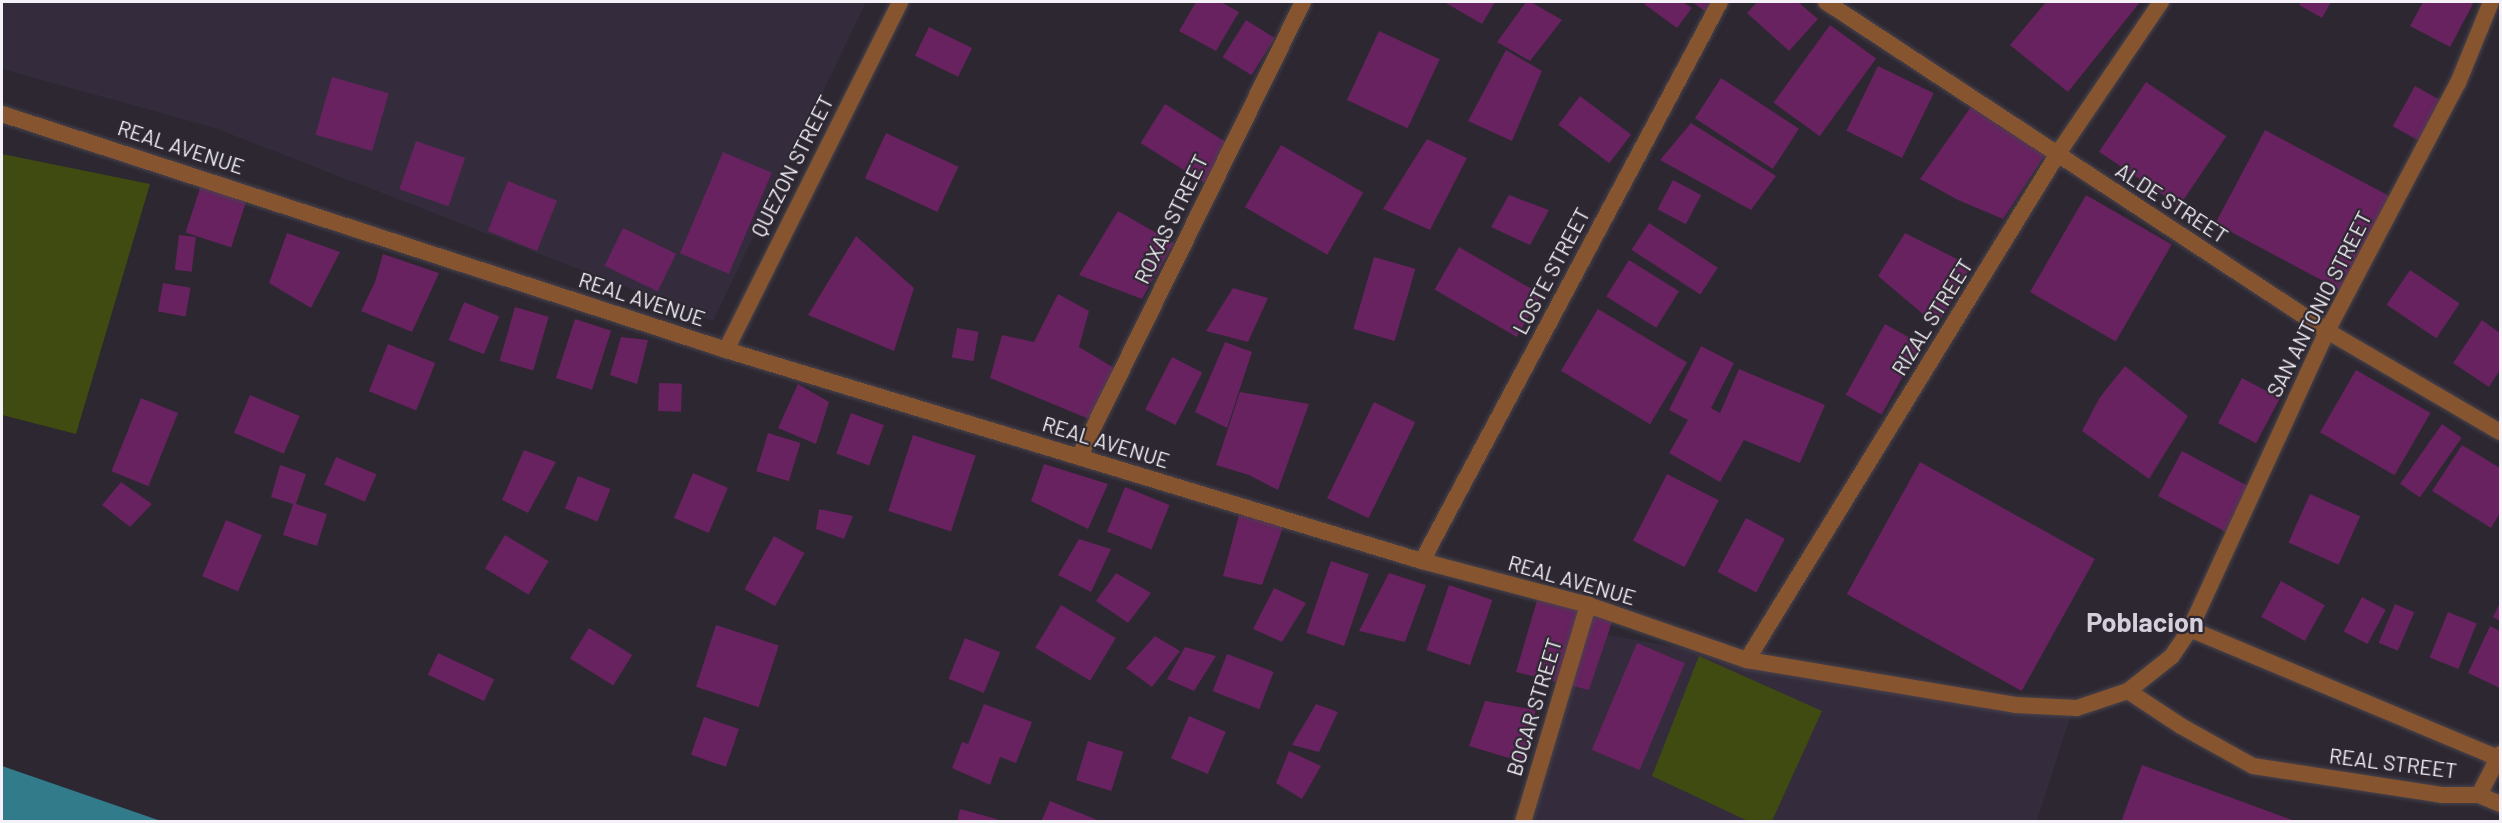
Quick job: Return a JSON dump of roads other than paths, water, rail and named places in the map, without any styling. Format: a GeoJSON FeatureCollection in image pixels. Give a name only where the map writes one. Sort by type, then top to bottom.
{"type":"FeatureCollection","features":[{"type":"Feature","properties":{"kind":"street","name":"QUEZON STREET"},"geometry":{"type":"LineString","coordinates":[[726,350],[900,2]]}},
{"type":"Feature","properties":{"kind":"street","name":"ROXAS STREET"},"geometry":{"type":"LineString","coordinates":[[1079,457],[1303,2]]}},
{"type":"Feature","properties":{"kind":"street","name":"LOSTE STREET"},"geometry":{"type":"LineString","coordinates":[[1422,561],[1720,2]]}},
{"type":"Feature","properties":{"kind":"street","name":"ALDE STREET"},"geometry":{"type":"LineString","coordinates":[[1826,2],[2327,331],[2500,432]]}},
{"type":"Feature","properties":{"kind":"street","name":"RIZAL STREET"},"geometry":{"type":"LineString","coordinates":[[1747,660],[2057,155],[2161,2]]}},
{"type":"Feature","properties":{"kind":"street","name":"SAN ANTONIO STREET"},"geometry":{"type":"LineString","coordinates":[[2190,629],[2327,331],[2458,83],[2491,2]]}},
{"type":"Feature","properties":{"kind":"street","name":"REAL AVENUE"},"geometry":{"type":"LineString","coordinates":[[2,114],[726,350],[1422,561],[1588,605],[1747,660],[2015,705],[2078,708],[2128,691],[2172,656],[2190,629]]}},
{"type":"Feature","properties":{"kind":"street","name":"BOCAR STREET"},"geometry":{"type":"LineString","coordinates":[[1523,822],[1588,605]]}},
{"type":"Feature","properties":{"kind":"street","name":"REAL STREET"},"geometry":{"type":"LineString","coordinates":[[2128,691],[2181,726],[2253,766],[2442,795],[2479,795],[2500,756],[2190,629]]}},
{"type":"Feature","properties":{"kind":"street"},"geometry":{"type":"LineString","coordinates":[[2479,795],[2500,804]]}},
{"type":"Feature","properties":{"kind":"water"},"geometry":{"type":"Polygon","coordinates":[[[2,766],[161,821],[2,821],[2,766]]]}},
{"type":"Feature","properties":{"kind":"district","name":"Poblacion"},"geometry":{"type":"Point","coordinates":[2145,622]}}]}
